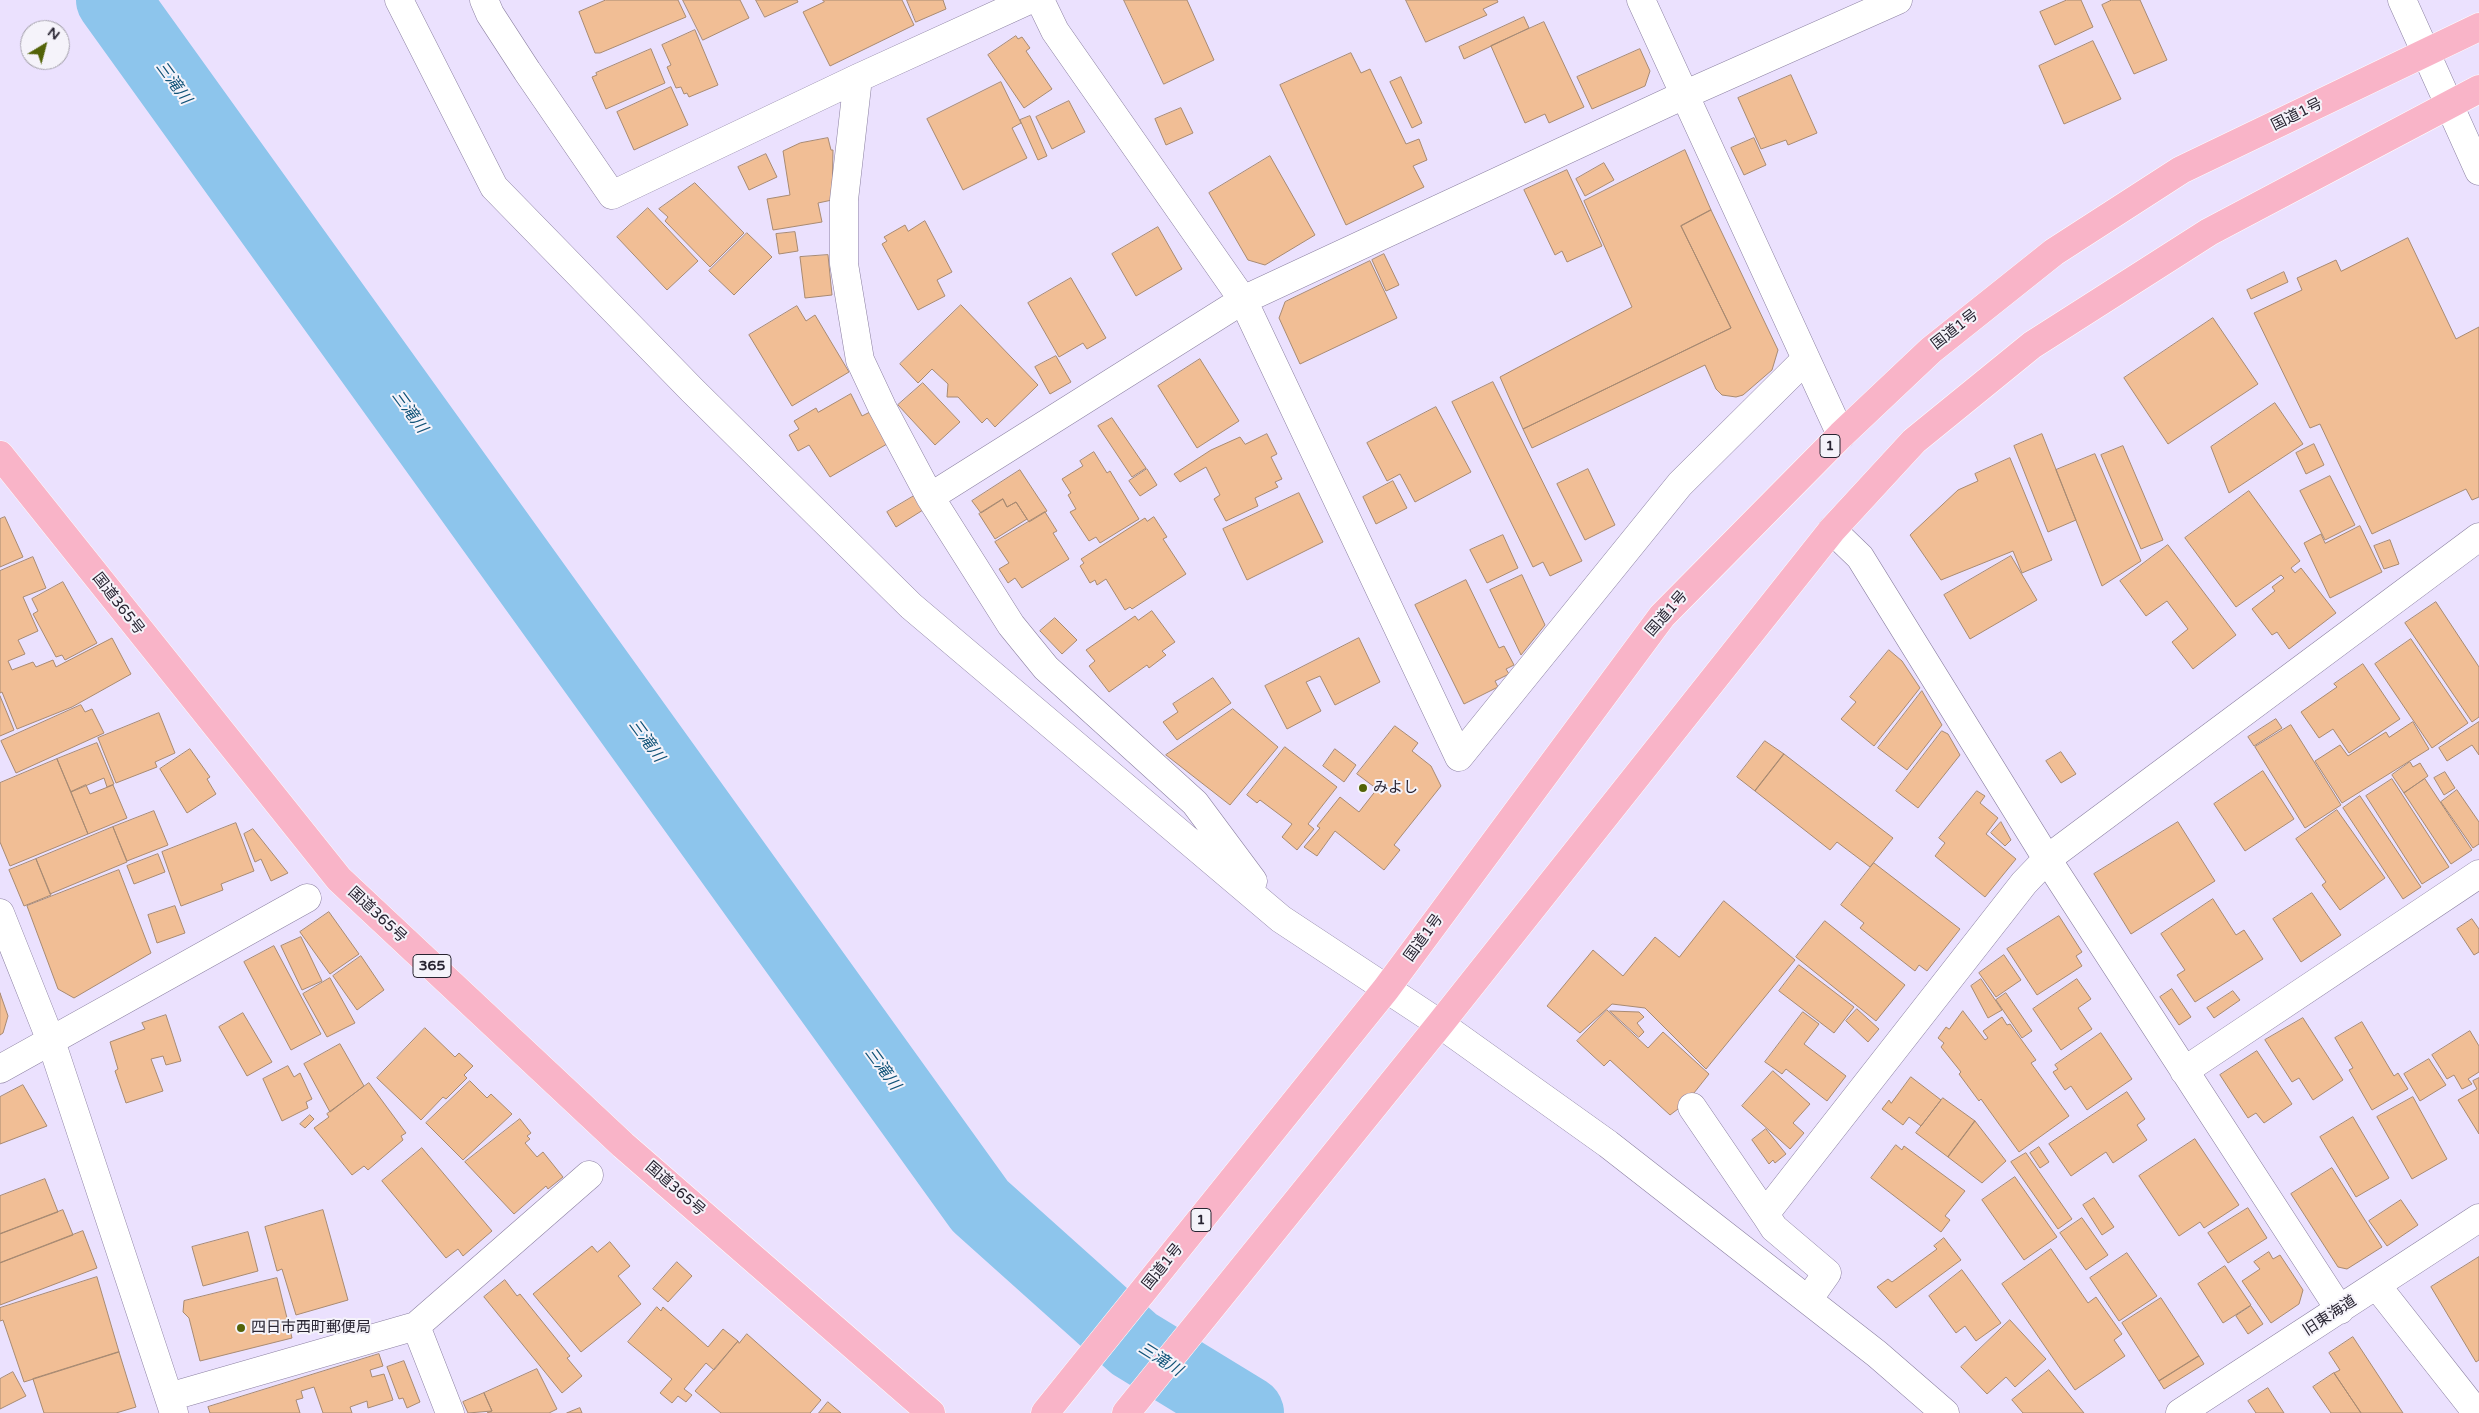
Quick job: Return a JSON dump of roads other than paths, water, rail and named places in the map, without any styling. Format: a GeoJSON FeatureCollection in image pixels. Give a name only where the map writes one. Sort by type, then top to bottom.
{"type":"FeatureCollection","features":[{"type":"Feature","properties":{"kind":"highway","name":"国道1号"},"geometry":{"type":"LineString","coordinates":[[1045,1413],[1386,989],[1662,616],[1841,435],[1931,350],[2054,252],[2181,170],[2479,27]]}},
{"type":"Feature","properties":{"kind":"highway"},"geometry":{"type":"LineString","coordinates":[[1126,1413],[1392,1086],[1832,530],[1914,440],[2032,345],[2209,232],[2479,89]]}},
{"type":"Feature","properties":{"kind":"highway","name":"国道365号"},"geometry":{"type":"LineString","coordinates":[[0,455],[339,879],[623,1145],[931,1413]]}},
{"type":"Feature","properties":{"kind":"street"},"geometry":{"type":"LineString","coordinates":[[399,0],[494,187],[692,390],[911,606],[1281,919],[1440,1024],[1608,1144],[1877,1354],[1945,1413]]}},
{"type":"Feature","properties":{"kind":"street"},"geometry":{"type":"LineString","coordinates":[[484,0],[490,14],[527,71],[612,195],[858,78],[1029,0]]}},
{"type":"Feature","properties":{"kind":"street"},"geometry":{"type":"LineString","coordinates":[[1040,0],[1055,31],[1243,300],[1458,757],[1680,484],[1806,359]]}},
{"type":"Feature","properties":{"kind":"street"},"geometry":{"type":"LineString","coordinates":[[1641,0],[1841,435]]}},
{"type":"Feature","properties":{"kind":"street"},"geometry":{"type":"LineString","coordinates":[[930,497],[1243,300],[1684,94],[1898,0]]}},
{"type":"Feature","properties":{"kind":"street"},"geometry":{"type":"LineString","coordinates":[[2402,0],[2479,171]]}},
{"type":"Feature","properties":{"kind":"street"},"geometry":{"type":"LineString","coordinates":[[858,78],[844,200],[844,264],[860,360],[882,407],[930,497],[1011,624],[1046,668],[1195,803],[1281,919]]}},
{"type":"Feature","properties":{"kind":"street"},"geometry":{"type":"LineString","coordinates":[[1832,530],[1860,557],[2048,859],[2340,1310]]}},
{"type":"Feature","properties":{"kind":"street"},"geometry":{"type":"LineString","coordinates":[[1765,1214],[2024,883],[2048,859],[2479,537]]}},
{"type":"Feature","properties":{"kind":"street"},"geometry":{"type":"LineString","coordinates":[[2184,1071],[2479,874]]}},
{"type":"Feature","properties":{"kind":"street"},"geometry":{"type":"LineString","coordinates":[[0,1068],[307,898]]}},
{"type":"Feature","properties":{"kind":"street"},"geometry":{"type":"LineString","coordinates":[[0,913],[51,1041],[172,1405],[416,1326],[588,1175]]}},
{"type":"Feature","properties":{"kind":"street"},"geometry":{"type":"LineString","coordinates":[[1692,1107],[1774,1228],[1827,1273],[1808,1300]]}},
{"type":"Feature","properties":{"kind":"street","name":"旧東海道"},"geometry":{"type":"LineString","coordinates":[[2180,1413],[2479,1218]]}},
{"type":"Feature","properties":{"kind":"street"},"geometry":{"type":"LineString","coordinates":[[2376,1286],[2477,1413]]}},
{"type":"Feature","properties":{"kind":"street"},"geometry":{"type":"LineString","coordinates":[[416,1326],[450,1413]]}},
{"type":"Feature","properties":{"kind":"waterway","name":"三滝川"},"geometry":{"type":"LineString","coordinates":[[113,0],[980,1206],[1134,1344],[1247,1413]]}},
{"type":"Feature","properties":{"kind":"place","name":"みよし"},"geometry":{"type":"Point","coordinates":[1363,788]}},
{"type":"Feature","properties":{"kind":"place","name":"四日市西町郵便局"},"geometry":{"type":"Point","coordinates":[241,1328]}}]}
